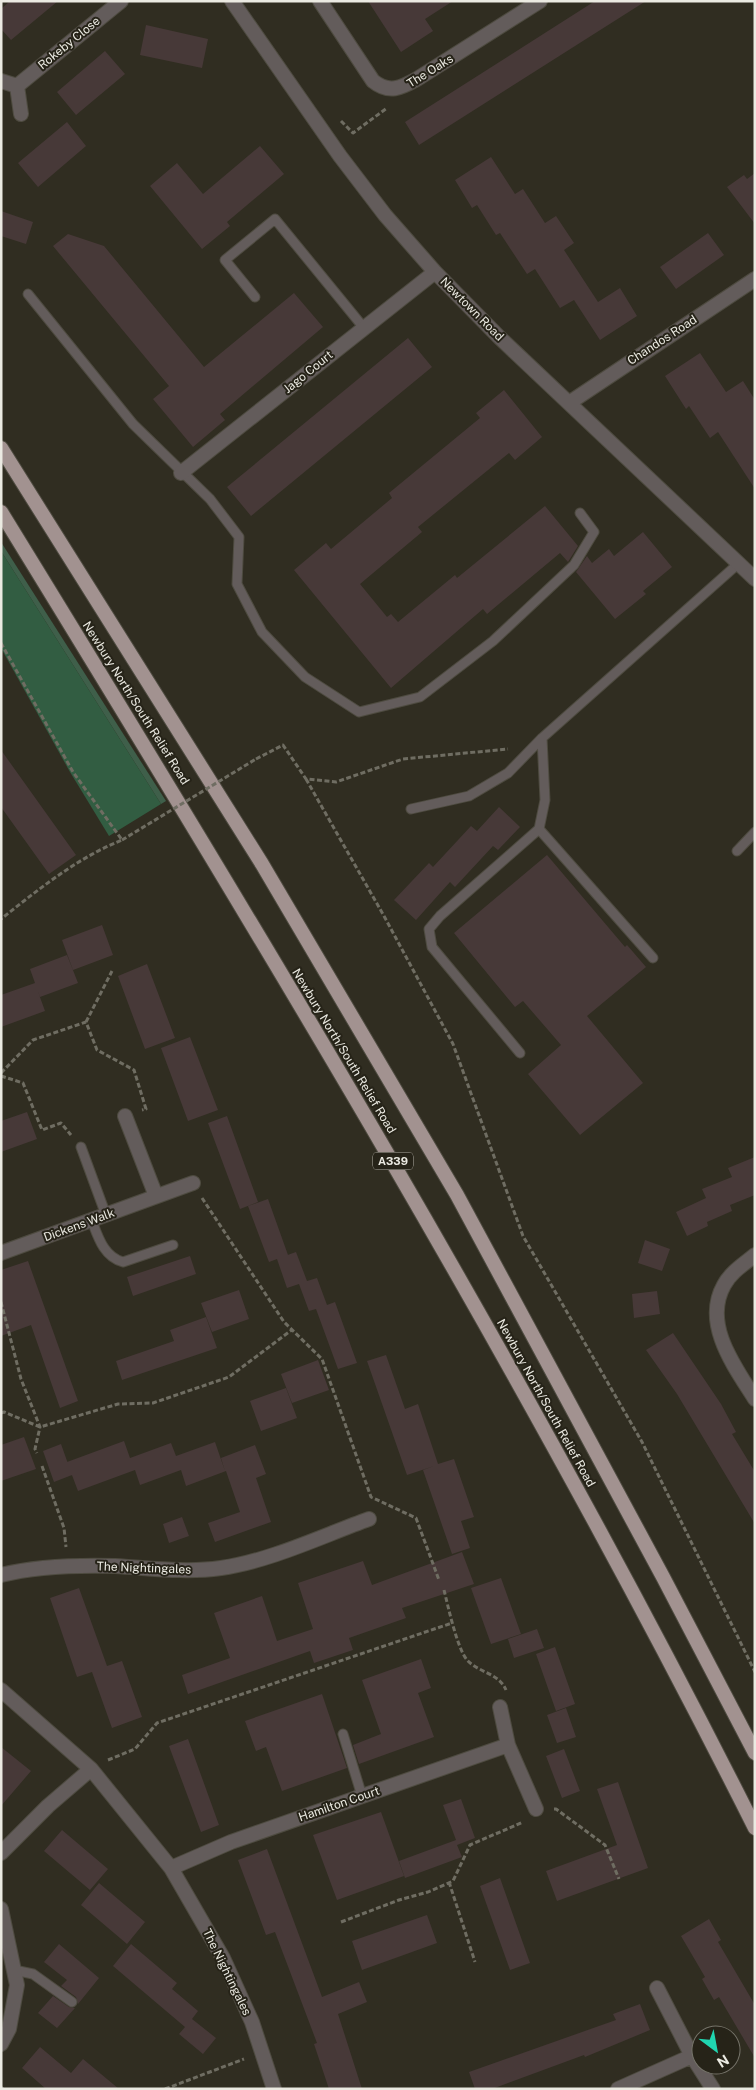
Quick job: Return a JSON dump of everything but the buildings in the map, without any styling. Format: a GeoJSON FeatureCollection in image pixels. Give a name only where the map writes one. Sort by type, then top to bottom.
{"type":"FeatureCollection","features":[{"type":"Feature","properties":{"kind":"highway","name":"Newbury North/South Relief Road"},"geometry":{"type":"LineString","coordinates":[[1,448],[262,864],[457,1196],[663,1576],[755,1753]]}},
{"type":"Feature","properties":{"kind":"highway","name":"Newbury North/South Relief Road"},"geometry":{"type":"LineString","coordinates":[[1,512],[172,791],[460,1277],[633,1593],[755,1828]]}},
{"type":"Feature","properties":{"kind":"street","name":"Rokeby Close"},"geometry":{"type":"LineString","coordinates":[[17,86],[121,1]]}},
{"type":"Feature","properties":{"kind":"street","name":"The Oaks"},"geometry":{"type":"LineString","coordinates":[[320,1],[373,81],[385,89],[396,89],[417,79],[540,1]]}},
{"type":"Feature","properties":{"kind":"street","name":"Newtown Road"},"geometry":{"type":"LineString","coordinates":[[235,2],[340,156],[394,226],[435,272],[569,403],[755,578]]}},
{"type":"Feature","properties":{"kind":"street"},"geometry":{"type":"LineString","coordinates":[[1,81],[17,86],[22,114]]}},
{"type":"Feature","properties":{"kind":"street","name":"Jago Court"},"geometry":{"type":"LineString","coordinates":[[181,473],[435,272]]}},
{"type":"Feature","properties":{"kind":"street","name":"Chandos Road"},"geometry":{"type":"LineString","coordinates":[[569,403],[755,278]]}},
{"type":"Feature","properties":{"kind":"street"},"geometry":{"type":"LineString","coordinates":[[125,1116],[156,1196]]}},
{"type":"Feature","properties":{"kind":"street","name":"Dickens Walk"},"geometry":{"type":"LineString","coordinates":[[1,1253],[193,1183]]}},
{"type":"Feature","properties":{"kind":"street"},"geometry":{"type":"LineString","coordinates":[[755,1255],[732,1274],[724,1284],[717,1307],[721,1336],[726,1350],[755,1399]]}},
{"type":"Feature","properties":{"kind":"street","name":"The Nightingales"},"geometry":{"type":"LineString","coordinates":[[1,1575],[27,1568],[113,1566],[183,1571],[222,1568],[256,1560],[369,1519]]}},
{"type":"Feature","properties":{"kind":"street","name":"The Nightingales"},"geometry":{"type":"LineString","coordinates":[[1,1690],[91,1769],[171,1868],[223,1958],[252,2022],[274,2089]]}},
{"type":"Feature","properties":{"kind":"street"},"geometry":{"type":"LineString","coordinates":[[500,1707],[508,1745],[537,1812]]}},
{"type":"Feature","properties":{"kind":"street","name":"Hamilton Court"},"geometry":{"type":"LineString","coordinates":[[171,1868],[231,1842],[508,1745]]}},
{"type":"Feature","properties":{"kind":"street"},"geometry":{"type":"LineString","coordinates":[[1,1853],[48,1806],[91,1769]]}},
{"type":"Feature","properties":{"kind":"street"},"geometry":{"type":"LineString","coordinates":[[1,1909],[17,1985],[9,2029],[1,2044]]}},
{"type":"Feature","properties":{"kind":"street"},"geometry":{"type":"LineString","coordinates":[[656,1988],[691,2054]]}},
{"type":"Feature","properties":{"kind":"street"},"geometry":{"type":"LineString","coordinates":[[618,2089],[691,2056]]}},
{"type":"Feature","properties":{"kind":"street"},"geometry":{"type":"LineString","coordinates":[[704,2075],[713,2089]]}},
{"type":"Feature","properties":{"kind":"lane"},"geometry":{"type":"LineString","coordinates":[[255,297],[225,260],[275,219],[364,328]]}},
{"type":"Feature","properties":{"kind":"lane"},"geometry":{"type":"LineString","coordinates":[[28,294],[133,424],[181,473],[210,499],[239,537],[237,584],[262,632],[305,676],[359,712],[420,697],[493,641],[574,565],[594,532],[580,513]]}},
{"type":"Feature","properties":{"kind":"lane"},"geometry":{"type":"LineString","coordinates":[[411,809],[469,796],[508,773],[542,738],[739,563]]}},
{"type":"Feature","properties":{"kind":"lane"},"geometry":{"type":"LineString","coordinates":[[520,1053],[432,947],[429,929],[440,916],[538,830],[545,800],[542,738]]}},
{"type":"Feature","properties":{"kind":"lane"},"geometry":{"type":"LineString","coordinates":[[538,830],[654,958]]}},
{"type":"Feature","properties":{"kind":"lane"},"geometry":{"type":"LineString","coordinates":[[737,851],[755,832]]}},
{"type":"Feature","properties":{"kind":"lane"},"geometry":{"type":"LineString","coordinates":[[81,1147],[106,1216]]}},
{"type":"Feature","properties":{"kind":"lane"},"geometry":{"type":"LineString","coordinates":[[92,1220],[100,1242],[115,1260],[122,1262],[172,1245]]}},
{"type":"Feature","properties":{"kind":"lane"},"geometry":{"type":"LineString","coordinates":[[343,1734],[362,1796]]}},
{"type":"Feature","properties":{"kind":"lane"},"geometry":{"type":"LineString","coordinates":[[14,1970],[34,1974],[72,2002]]}},
{"type":"Feature","properties":{"kind":"path"},"geometry":{"type":"LineString","coordinates":[[337,116],[352,133],[396,102],[396,89]]}},
{"type":"Feature","properties":{"kind":"path"},"geometry":{"type":"LineString","coordinates":[[1,643],[73,772],[122,840]]}},
{"type":"Feature","properties":{"kind":"path"},"geometry":{"type":"LineString","coordinates":[[1,919],[98,849],[122,840],[256,759],[283,745],[306,779],[384,916],[453,1044],[523,1236],[642,1442],[755,1672]]}},
{"type":"Feature","properties":{"kind":"path"},"geometry":{"type":"LineString","coordinates":[[306,779],[336,782],[403,759],[509,749]]}},
{"type":"Feature","properties":{"kind":"path"},"geometry":{"type":"LineString","coordinates":[[81,1147],[61,1123],[42,1130],[24,1083],[1,1075],[33,1040],[86,1022],[112,971]]}},
{"type":"Feature","properties":{"kind":"path"},"geometry":{"type":"LineString","coordinates":[[86,1022],[97,1050],[134,1070],[146,1109],[125,1116]]}},
{"type":"Feature","properties":{"kind":"path"},"geometry":{"type":"LineString","coordinates":[[193,1183],[284,1322],[322,1360],[372,1497],[416,1518],[439,1580]]}},
{"type":"Feature","properties":{"kind":"path"},"geometry":{"type":"LineString","coordinates":[[1,1302],[21,1379],[40,1427],[35,1449],[37,1453]]}},
{"type":"Feature","properties":{"kind":"path"},"geometry":{"type":"LineString","coordinates":[[1,1412],[40,1427],[118,1404],[153,1403],[229,1378],[293,1329]]}},
{"type":"Feature","properties":{"kind":"path"},"geometry":{"type":"LineString","coordinates":[[42,1466],[64,1528],[67,1568]]}},
{"type":"Feature","properties":{"kind":"path"},"geometry":{"type":"LineString","coordinates":[[444,1590],[452,1623],[467,1660],[502,1681],[510,1698],[500,1707]]}},
{"type":"Feature","properties":{"kind":"path"},"geometry":{"type":"LineString","coordinates":[[91,1769],[135,1750],[157,1723],[452,1623]]}},
{"type":"Feature","properties":{"kind":"path"},"geometry":{"type":"LineString","coordinates":[[341,1922],[399,1900],[428,1892],[453,1881],[470,1845],[537,1812],[556,1808],[605,1845],[619,1879]]}},
{"type":"Feature","properties":{"kind":"path"},"geometry":{"type":"LineString","coordinates":[[449,1882],[475,1962]]}},
{"type":"Feature","properties":{"kind":"path"},"geometry":{"type":"LineString","coordinates":[[165,2089],[262,2053]]}},
{"type":"Feature","properties":{"kind":"green space"},"geometry":{"type":"Polygon","coordinates":[[[1,542],[166,801],[161,804],[1,551],[1,542]]]}},
{"type":"Feature","properties":{"kind":"green space"},"geometry":{"type":"Polygon","coordinates":[[[1,551],[161,804],[109,836],[70,772],[1,648],[1,551]]]}}]}
